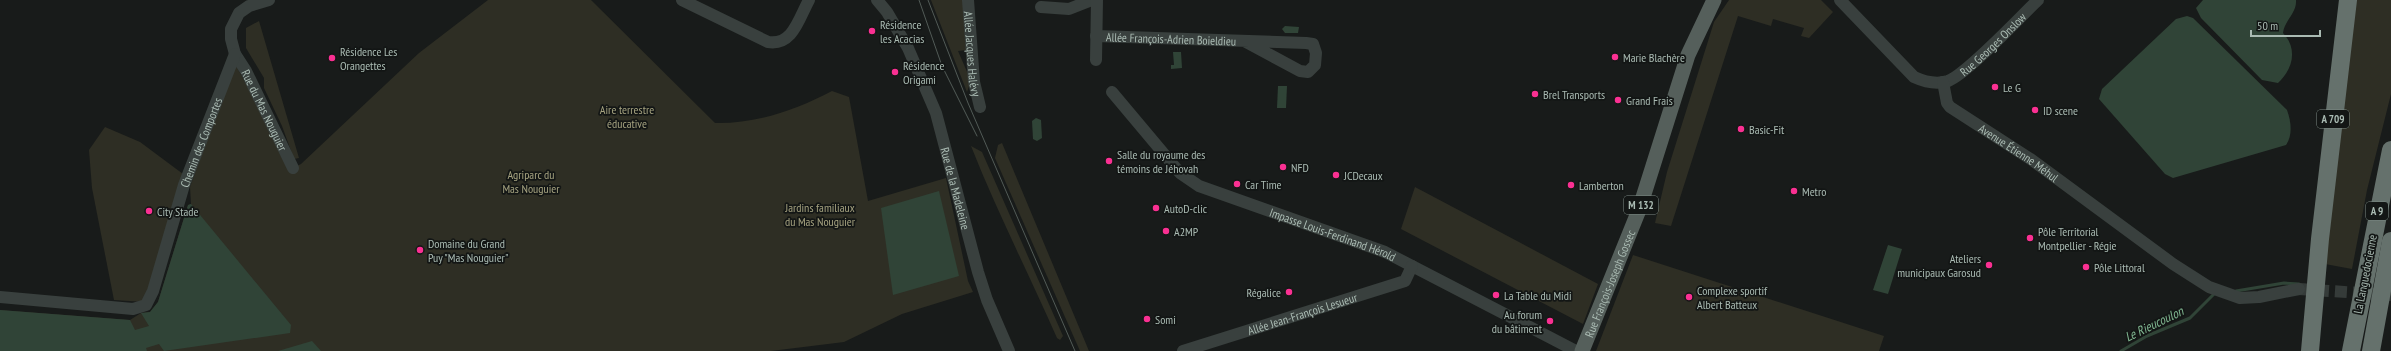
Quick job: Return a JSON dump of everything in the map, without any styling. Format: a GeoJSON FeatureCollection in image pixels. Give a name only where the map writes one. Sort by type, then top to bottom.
{"type":"FeatureCollection","features":[{"type":"Feature","properties":{"kind":"highway","name":"A 709"},"geometry":{"type":"LineString","coordinates":[[2310,351],[2320,239],[2348,0]]}},
{"type":"Feature","properties":{"kind":"highway","name":"La Languedocienne"},"geometry":{"type":"LineString","coordinates":[[2351,351],[2391,150]]}},
{"type":"Feature","properties":{"kind":"highway","name":"La Languedocienne"},"geometry":{"type":"LineString","coordinates":[[2371,351],[2391,241]]}},
{"type":"Feature","properties":{"kind":"main road","name":"Rue François-Joseph Gossec"},"geometry":{"type":"LineString","coordinates":[[1688,55],[1691,33],[1702,0]]}},
{"type":"Feature","properties":{"kind":"main road","name":"Rue François-Joseph Gossec"},"geometry":{"type":"LineString","coordinates":[[1582,351],[1639,210],[1688,55],[1714,0]]}},
{"type":"Feature","properties":{"kind":"street"},"geometry":{"type":"LineString","coordinates":[[235,54],[231,29],[239,13],[248,3],[269,0]]}},
{"type":"Feature","properties":{"kind":"street"},"geometry":{"type":"LineString","coordinates":[[682,0],[768,42],[773,43],[782,42],[789,38],[809,0]]}},
{"type":"Feature","properties":{"kind":"street","name":"Rue de la Madeleine"},"geometry":{"type":"LineString","coordinates":[[877,0],[888,12],[897,27],[920,73],[936,113],[987,300],[1009,351]]}},
{"type":"Feature","properties":{"kind":"street","name":"Allée Jacques Halévy"},"geometry":{"type":"LineString","coordinates":[[968,0],[974,82],[980,107]]}},
{"type":"Feature","properties":{"kind":"street"},"geometry":{"type":"LineString","coordinates":[[1041,8],[1069,9],[1092,0]]}},
{"type":"Feature","properties":{"kind":"street"},"geometry":{"type":"LineString","coordinates":[[1096,60],[1097,0]]}},
{"type":"Feature","properties":{"kind":"street"},"geometry":{"type":"LineString","coordinates":[[1840,0],[1914,77],[1926,82],[1943,82]]}},
{"type":"Feature","properties":{"kind":"street","name":"Rue Georges Onslow"},"geometry":{"type":"LineString","coordinates":[[1943,82],[1960,74],[2038,0]]}},
{"type":"Feature","properties":{"kind":"street","name":"Allée François-Adrien Boieldieu"},"geometry":{"type":"LineString","coordinates":[[1096,36],[1313,44],[1316,53],[1315,65],[1308,72],[1300,71],[1246,42]]}},
{"type":"Feature","properties":{"kind":"street","name":"Rue du Mas Nouguier"},"geometry":{"type":"LineString","coordinates":[[235,54],[246,71],[293,168]]}},
{"type":"Feature","properties":{"kind":"street","name":"Chemin des Comportes"},"geometry":{"type":"LineString","coordinates":[[0,297],[132,309],[146,305],[153,291],[185,181],[235,54]]}},
{"type":"Feature","properties":{"kind":"street","name":"Avenue Étienne Méhul"},"geometry":{"type":"LineString","coordinates":[[1943,82],[1947,103],[1950,107],[2032,160],[2173,264],[2219,291],[2240,298],[2259,297],[2299,289]]}},
{"type":"Feature","properties":{"kind":"street","name":"Impasse Louis-Ferdinand Hérold"},"geometry":{"type":"LineString","coordinates":[[1112,92],[1180,173],[1200,186],[1385,252],[1576,351]]}},
{"type":"Feature","properties":{"kind":"street","name":"Allée Jean-François Lesueur"},"geometry":{"type":"LineString","coordinates":[[1183,351],[1405,281],[1412,266]]}},
{"type":"Feature","properties":{"kind":"green space","name":"Agriparc du Mas Nouguier"},"geometry":{"type":"Polygon","coordinates":[[[488,0],[591,0],[715,123],[730,123],[761,118],[790,110],[832,91],[849,97],[868,201],[946,178],[968,281],[973,292],[902,314],[844,342],[771,351],[0,351],[0,310],[130,320],[141,313],[150,312],[158,302],[188,205],[191,204],[190,187],[235,64],[293,168],[301,164],[419,53],[488,0]]]}},
{"type":"Feature","properties":{"kind":"green space"},"geometry":{"type":"Polygon","coordinates":[[[931,0],[965,0],[966,50],[958,51],[971,81],[967,92],[931,0]]]}},
{"type":"Feature","properties":{"kind":"green space"},"geometry":{"type":"Polygon","coordinates":[[[1729,0],[1821,0],[1833,12],[1809,38],[1801,36],[1804,28],[1773,19],[1771,26],[1738,16],[1671,226],[1655,223],[1667,172],[1714,22],[1729,0]]]}},
{"type":"Feature","properties":{"kind":"green space"},"geometry":{"type":"Polygon","coordinates":[[[2356,0],[2391,0],[2391,94],[2367,190],[2352,269],[2325,264],[2356,0]]]}},
{"type":"Feature","properties":{"kind":"green space"},"geometry":{"type":"Polygon","coordinates":[[[259,21],[299,158],[294,159],[282,126],[264,88],[264,78],[246,48],[246,28],[259,21]]]}},
{"type":"Feature","properties":{"kind":"green space"},"geometry":{"type":"Polygon","coordinates":[[[105,127],[140,142],[183,174],[144,302],[114,300],[92,188],[89,150],[105,127]]]}},
{"type":"Feature","properties":{"kind":"green space"},"geometry":{"type":"Polygon","coordinates":[[[1002,143],[1089,351],[1080,351],[995,158],[998,145],[1002,143]]]}},
{"type":"Feature","properties":{"kind":"green space"},"geometry":{"type":"Polygon","coordinates":[[[971,146],[982,152],[1063,336],[1060,340],[1057,338],[1002,219],[971,146]]]}},
{"type":"Feature","properties":{"kind":"green space"},"geometry":{"type":"Polygon","coordinates":[[[1415,187],[1598,284],[1583,324],[1401,229],[1415,187]]]}},
{"type":"Feature","properties":{"kind":"green space","name":"Complexe sportif Albert Batteux"},"geometry":{"type":"Polygon","coordinates":[[[1633,255],[1884,336],[1879,351],[1596,351],[1633,255]]]}},
{"type":"Feature","properties":{"kind":"shaded area"},"geometry":{"type":"Polygon","coordinates":[[[2203,0],[2296,0],[2295,9],[2283,33],[2291,46],[2292,59],[2287,72],[2278,83],[2262,80],[2201,18],[2196,8],[2203,0]]]}},
{"type":"Feature","properties":{"kind":"shaded area"},"geometry":{"type":"Polygon","coordinates":[[[2187,16],[2193,18],[2287,110],[2291,128],[2290,137],[2286,145],[2173,178],[2165,174],[2099,99],[2102,89],[2176,19],[2187,16]]]}},
{"type":"Feature","properties":{"kind":"shaded area"},"geometry":{"type":"Polygon","coordinates":[[[1285,26],[1299,27],[1298,33],[1285,33],[1282,29],[1285,26]]]}},
{"type":"Feature","properties":{"kind":"shaded area"},"geometry":{"type":"Polygon","coordinates":[[[1173,52],[1181,52],[1182,68],[1171,69],[1171,65],[1174,65],[1173,52]]]}},
{"type":"Feature","properties":{"kind":"shaded area"},"geometry":{"type":"Polygon","coordinates":[[[1278,86],[1287,86],[1286,108],[1277,108],[1278,86]]]}},
{"type":"Feature","properties":{"kind":"shaded area"},"geometry":{"type":"Polygon","coordinates":[[[1036,118],[1041,120],[1042,138],[1037,141],[1033,139],[1032,121],[1036,118]]]}},
{"type":"Feature","properties":{"kind":"shaded area"},"geometry":{"type":"Polygon","coordinates":[[[939,191],[959,276],[893,295],[881,208],[939,191]]]}},
{"type":"Feature","properties":{"kind":"shaded area"},"geometry":{"type":"Polygon","coordinates":[[[191,204],[291,325],[290,333],[164,351],[159,344],[146,348],[147,351],[0,351],[0,310],[130,320],[135,330],[149,326],[141,313],[150,312],[158,302],[188,205],[191,204]]]}},
{"type":"Feature","properties":{"kind":"shaded area"},"geometry":{"type":"Polygon","coordinates":[[[1888,245],[1902,249],[1888,294],[1873,290],[1888,245]]]}},
{"type":"Feature","properties":{"kind":"shaded area"},"geometry":{"type":"Polygon","coordinates":[[[312,341],[321,351],[278,351],[312,341]]]}},
{"type":"Feature","properties":{"kind":"waterway","name":"Le Rieucoulon"},"geometry":{"type":"LineString","coordinates":[[2236,291],[2284,283],[2299,284]]}},
{"type":"Feature","properties":{"kind":"waterway","name":"Le Rieucoulon"},"geometry":{"type":"LineString","coordinates":[[2121,351],[2147,336],[2190,318],[2215,293]]}},
{"type":"Feature","properties":{"kind":"tunnel"},"geometry":{"type":"LineString","coordinates":[[2299,289],[2391,295]]}},
{"type":"Feature","properties":{"kind":"tram line"},"geometry":{"type":"LineString","coordinates":[[919,0],[942,66],[977,136]]}},
{"type":"Feature","properties":{"kind":"tram line"},"geometry":{"type":"LineString","coordinates":[[928,0],[968,103],[1075,351]]}},
{"type":"Feature","properties":{"kind":"place","name":"Résidence les Acacias"},"geometry":{"type":"Point","coordinates":[872,31]}},
{"type":"Feature","properties":{"kind":"place","name":"Marie Blachère"},"geometry":{"type":"Point","coordinates":[1615,57]}},
{"type":"Feature","properties":{"kind":"place","name":"Résidence Les Orangettes"},"geometry":{"type":"Point","coordinates":[332,58]}},
{"type":"Feature","properties":{"kind":"place","name":"Résidence Origami"},"geometry":{"type":"Point","coordinates":[895,72]}},
{"type":"Feature","properties":{"kind":"place","name":"Le G"},"geometry":{"type":"Point","coordinates":[1995,87]}},
{"type":"Feature","properties":{"kind":"place","name":"Brel Transports"},"geometry":{"type":"Point","coordinates":[1535,94]}},
{"type":"Feature","properties":{"kind":"place","name":"Grand Frais"},"geometry":{"type":"Point","coordinates":[1618,100]}},
{"type":"Feature","properties":{"kind":"place","name":"ID scene"},"geometry":{"type":"Point","coordinates":[2035,110]}},
{"type":"Feature","properties":{"kind":"place","name":"Basic-Fit"},"geometry":{"type":"Point","coordinates":[1741,129]}},
{"type":"Feature","properties":{"kind":"place","name":"Salle du royaume des témoins de Jéhovah"},"geometry":{"type":"Point","coordinates":[1109,161]}},
{"type":"Feature","properties":{"kind":"place","name":"NFD"},"geometry":{"type":"Point","coordinates":[1283,167]}},
{"type":"Feature","properties":{"kind":"place","name":"JCDecaux"},"geometry":{"type":"Point","coordinates":[1336,175]}},
{"type":"Feature","properties":{"kind":"place","name":"Car Time"},"geometry":{"type":"Point","coordinates":[1237,184]}},
{"type":"Feature","properties":{"kind":"place","name":"Lamberton"},"geometry":{"type":"Point","coordinates":[1571,185]}},
{"type":"Feature","properties":{"kind":"place","name":"Metro"},"geometry":{"type":"Point","coordinates":[1794,191]}},
{"type":"Feature","properties":{"kind":"place","name":"AutoD-clic"},"geometry":{"type":"Point","coordinates":[1156,208]}},
{"type":"Feature","properties":{"kind":"place","name":"City Stade"},"geometry":{"type":"Point","coordinates":[149,211]}},
{"type":"Feature","properties":{"kind":"place","name":"A2MP"},"geometry":{"type":"Point","coordinates":[1166,231]}},
{"type":"Feature","properties":{"kind":"place","name":"Pôle Territorial Montpellier - Régie"},"geometry":{"type":"Point","coordinates":[2030,238]}},
{"type":"Feature","properties":{"kind":"place","name":"Domaine du Grand Puy \"Mas Nouguier\""},"geometry":{"type":"Point","coordinates":[420,250]}},
{"type":"Feature","properties":{"kind":"place","name":"Ateliers municipaux Garosud"},"geometry":{"type":"Point","coordinates":[1989,265]}},
{"type":"Feature","properties":{"kind":"place","name":"Pôle Littoral"},"geometry":{"type":"Point","coordinates":[2086,267]}},
{"type":"Feature","properties":{"kind":"place","name":"Régalice"},"geometry":{"type":"Point","coordinates":[1289,292]}},
{"type":"Feature","properties":{"kind":"place","name":"La Table du Midi"},"geometry":{"type":"Point","coordinates":[1496,295]}},
{"type":"Feature","properties":{"kind":"place","name":"Complexe sportif Albert Batteux"},"geometry":{"type":"Point","coordinates":[1689,297]}},
{"type":"Feature","properties":{"kind":"place","name":"Somi"},"geometry":{"type":"Point","coordinates":[1147,319]}},
{"type":"Feature","properties":{"kind":"place","name":"Au forum du bâtiment"},"geometry":{"type":"Point","coordinates":[1550,321]}},
{"type":"Feature","properties":{"kind":"park label","name":"Aire terrestre éducative"},"geometry":{"type":"Point","coordinates":[627,116]}},
{"type":"Feature","properties":{"kind":"park label","name":"Jardins familiaux du Mas Nouguier"},"geometry":{"type":"Point","coordinates":[820,214]}}]}
